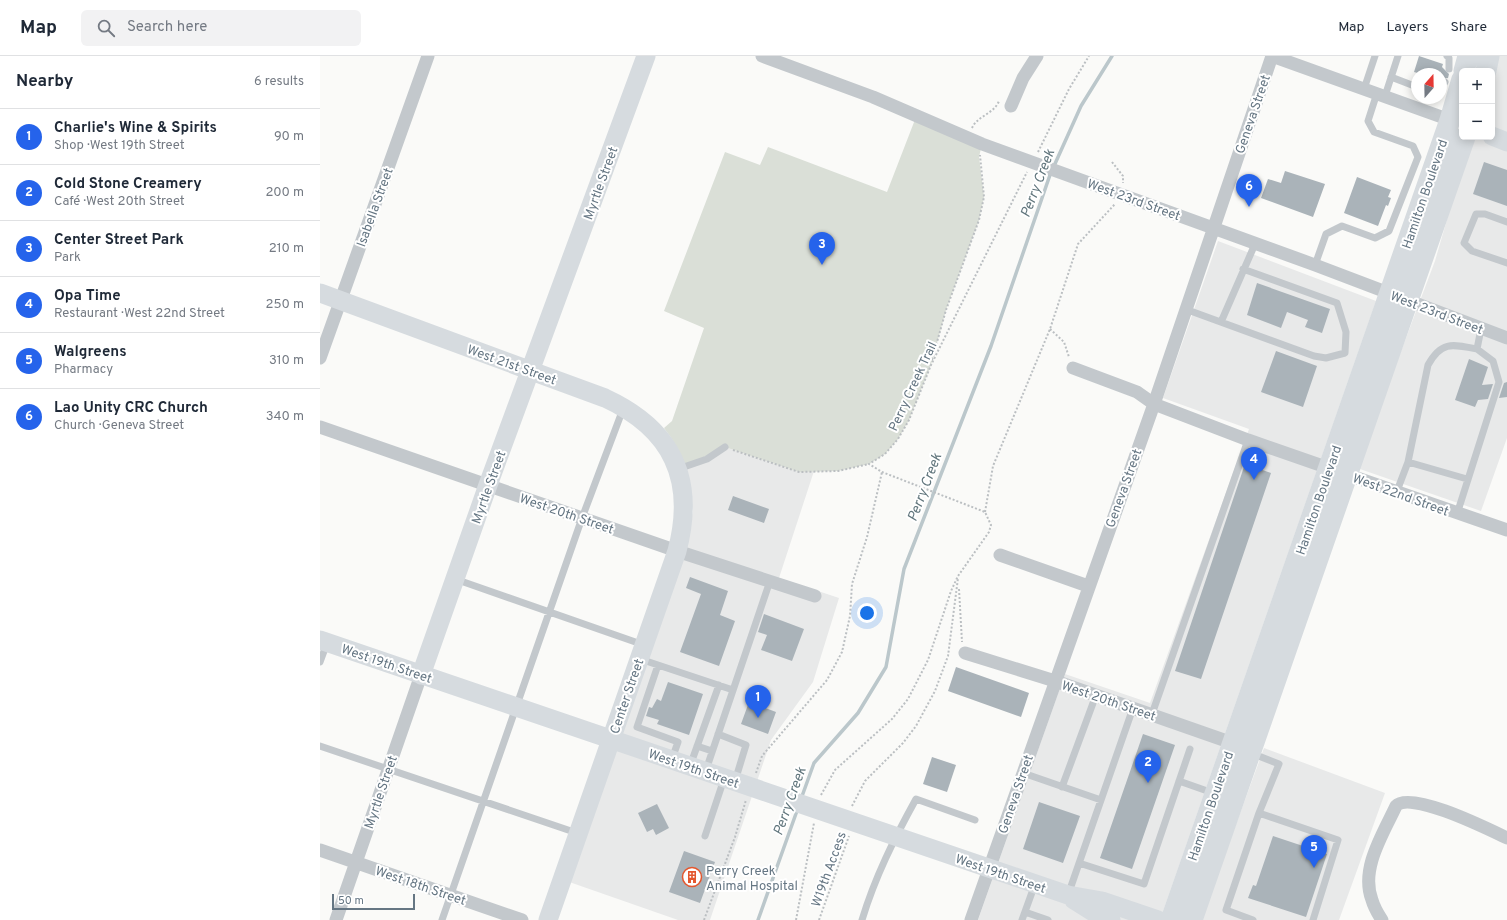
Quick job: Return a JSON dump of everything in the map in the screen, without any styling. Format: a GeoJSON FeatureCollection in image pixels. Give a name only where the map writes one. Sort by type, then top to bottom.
{"type":"FeatureCollection","features":[{"type":"Feature","properties":{"kind":"main road","name":"Myrtle Street"},"geometry":{"type":"LineString","coordinates":[[421,675],[488,485],[646,56]]}},
{"type":"Feature","properties":{"kind":"main road","name":"Hamilton Boulevard"},"geometry":{"type":"LineString","coordinates":[[1192,920],[1245,749],[1339,471],[1389,294],[1456,123],[1455,75],[1468,56]]}},
{"type":"Feature","properties":{"kind":"main road"},"geometry":{"type":"LineString","coordinates":[[1487,68],[1489,56]]}},
{"type":"Feature","properties":{"kind":"main road"},"geometry":{"type":"LineString","coordinates":[[1495,137],[1507,142]]}},
{"type":"Feature","properties":{"kind":"main road","name":"Hamilton Boulevard"},"geometry":{"type":"LineString","coordinates":[[1339,471],[1409,301],[1464,140]]}},
{"type":"Feature","properties":{"kind":"main road","name":"West 21st Street"},"geometry":{"type":"LineString","coordinates":[[320,293],[624,406],[642,418],[655,432],[671,454],[678,469]]}},
{"type":"Feature","properties":{"kind":"main road","name":"Center Street"},"geometry":{"type":"LineString","coordinates":[[548,920],[677,551],[684,512],[683,491],[678,469]]}},
{"type":"Feature","properties":{"kind":"main road","name":"West 19th Street"},"geometry":{"type":"LineString","coordinates":[[323,642],[1068,896],[1102,901],[1158,920]]}},
{"type":"Feature","properties":{"kind":"main road","name":"Hamilton Boulevard"},"geometry":{"type":"LineString","coordinates":[[1171,920],[1215,794],[1245,749]]}},
{"type":"Feature","properties":{"kind":"main road","name":"West 19th Street"},"geometry":{"type":"LineString","coordinates":[[1068,896],[1102,918]]}},
{"type":"Feature","properties":{"kind":"street","name":"Isabella Street"},"geometry":{"type":"LineString","coordinates":[[320,358],[428,56]]}},
{"type":"Feature","properties":{"kind":"street","name":"West 23rd Street"},"geometry":{"type":"LineString","coordinates":[[762,56],[873,97],[986,146],[1315,265],[1507,338]]}},
{"type":"Feature","properties":{"kind":"street"},"geometry":{"type":"LineString","coordinates":[[1011,106],[1023,78],[1037,56]]}},
{"type":"Feature","properties":{"kind":"street"},"geometry":{"type":"LineString","coordinates":[[1272,56],[1456,123]]}},
{"type":"Feature","properties":{"kind":"street","name":"Geneva Street"},"geometry":{"type":"LineString","coordinates":[[971,920],[1088,586],[1154,404],[1272,56]]}},
{"type":"Feature","properties":{"kind":"street","name":"West 22nd Street"},"geometry":{"type":"LineString","coordinates":[[1073,368],[1138,392],[1154,404],[1248,440],[1397,491],[1457,514],[1507,530]]}},
{"type":"Feature","properties":{"kind":"street","name":"West 20th Street"},"geometry":{"type":"LineString","coordinates":[[320,427],[677,551],[815,596]]}},
{"type":"Feature","properties":{"kind":"street"},"geometry":{"type":"LineString","coordinates":[[1000,555],[1088,586]]}},
{"type":"Feature","properties":{"kind":"street","name":"West 20th Street"},"geometry":{"type":"LineString","coordinates":[[965,653],[1055,681],[1152,714],[1245,749]]}},
{"type":"Feature","properties":{"kind":"street","name":"Myrtle Street"},"geometry":{"type":"LineString","coordinates":[[336,920],[421,675]]}},
{"type":"Feature","properties":{"kind":"street"},"geometry":{"type":"LineString","coordinates":[[1382,920],[1371,899],[1369,871],[1372,860],[1385,830],[1396,806],[1400,802],[1406,801],[1458,815],[1507,838]]}},
{"type":"Feature","properties":{"kind":"street","name":"West 18th Street"},"geometry":{"type":"LineString","coordinates":[[320,850],[522,920]]}},
{"type":"Feature","properties":{"kind":"lane"},"geometry":{"type":"LineString","coordinates":[[1364,89],[1375,56]]}},
{"type":"Feature","properties":{"kind":"lane"},"geometry":{"type":"LineString","coordinates":[[1315,265],[1326,234],[1342,226],[1375,238],[1389,230],[1418,157],[1413,146],[1374,132],[1368,122],[1381,95],[1392,77],[1398,56]]}},
{"type":"Feature","properties":{"kind":"lane"},"geometry":{"type":"LineString","coordinates":[[1447,83],[1455,75],[1448,56]]}},
{"type":"Feature","properties":{"kind":"lane"},"geometry":{"type":"LineString","coordinates":[[1392,77],[1411,85]]}},
{"type":"Feature","properties":{"kind":"lane"},"geometry":{"type":"LineString","coordinates":[[1507,222],[1485,214],[1476,214],[1464,243],[1472,251],[1507,263]]}},
{"type":"Feature","properties":{"kind":"lane"},"geometry":{"type":"LineString","coordinates":[[1221,322],[1255,244]]}},
{"type":"Feature","properties":{"kind":"lane"},"geometry":{"type":"LineString","coordinates":[[1185,309],[1314,356],[1326,358],[1345,353],[1346,332],[1337,303],[1243,269]]}},
{"type":"Feature","properties":{"kind":"lane"},"geometry":{"type":"LineString","coordinates":[[1477,349],[1481,329]]}},
{"type":"Feature","properties":{"kind":"lane"},"geometry":{"type":"LineString","coordinates":[[1397,491],[1408,462],[1428,365],[1435,352],[1443,347],[1458,345],[1477,349],[1494,360],[1499,382],[1457,514]]}},
{"type":"Feature","properties":{"kind":"lane"},"geometry":{"type":"LineString","coordinates":[[442,920],[582,518],[624,406]]}},
{"type":"Feature","properties":{"kind":"lane"},"geometry":{"type":"LineString","coordinates":[[1152,714],[1248,440]]}},
{"type":"Feature","properties":{"kind":"lane"},"geometry":{"type":"LineString","coordinates":[[678,469],[707,459],[724,447]]}},
{"type":"Feature","properties":{"kind":"lane"},"geometry":{"type":"LineString","coordinates":[[1408,462],[1468,479]]}},
{"type":"Feature","properties":{"kind":"lane"},"geometry":{"type":"LineString","coordinates":[[455,579],[549,612],[641,652],[658,665],[733,690]]}},
{"type":"Feature","properties":{"kind":"lane"},"geometry":{"type":"LineString","coordinates":[[697,769],[712,751],[770,581]]}},
{"type":"Feature","properties":{"kind":"lane"},"geometry":{"type":"LineString","coordinates":[[320,662],[323,642]]}},
{"type":"Feature","properties":{"kind":"lane"},"geometry":{"type":"LineString","coordinates":[[658,665],[637,728],[678,742],[672,761]]}},
{"type":"Feature","properties":{"kind":"lane"},"geometry":{"type":"LineString","coordinates":[[697,769],[697,746],[719,685]]}},
{"type":"Feature","properties":{"kind":"lane"},"geometry":{"type":"LineString","coordinates":[[1062,787],[1096,695]]}},
{"type":"Feature","properties":{"kind":"lane"},"geometry":{"type":"LineString","coordinates":[[1068,896],[1133,708]]}},
{"type":"Feature","properties":{"kind":"lane"},"geometry":{"type":"LineString","coordinates":[[705,836],[741,784],[746,745],[718,734]]}},
{"type":"Feature","properties":{"kind":"lane"},"geometry":{"type":"LineString","coordinates":[[320,746],[578,834]]}},
{"type":"Feature","properties":{"kind":"lane"},"geometry":{"type":"LineString","coordinates":[[697,746],[712,751]]}},
{"type":"Feature","properties":{"kind":"lane"},"geometry":{"type":"LineString","coordinates":[[1245,749],[1279,764],[1259,813],[1226,910],[1253,920]]}},
{"type":"Feature","properties":{"kind":"lane"},"geometry":{"type":"LineString","coordinates":[[1079,863],[1144,884],[1190,750]]}},
{"type":"Feature","properties":{"kind":"lane"},"geometry":{"type":"LineString","coordinates":[[1023,773],[1101,800]]}},
{"type":"Feature","properties":{"kind":"lane"},"geometry":{"type":"LineString","coordinates":[[1179,781],[1215,794]]}},
{"type":"Feature","properties":{"kind":"lane"},"geometry":{"type":"LineString","coordinates":[[862,920],[872,886],[895,837],[916,800],[975,820]]}},
{"type":"Feature","properties":{"kind":"lane"},"geometry":{"type":"LineString","coordinates":[[1259,813],[1338,840],[1313,920]]}},
{"type":"Feature","properties":{"kind":"lane"},"geometry":{"type":"LineString","coordinates":[[1022,920],[1035,884]]}},
{"type":"Feature","properties":{"kind":"lane"},"geometry":{"type":"LineString","coordinates":[[1025,912],[1048,920]]}},
{"type":"Feature","properties":{"kind":"path"},"geometry":{"type":"LineString","coordinates":[[1037,153],[1069,89],[1089,56]]}},
{"type":"Feature","properties":{"kind":"path"},"geometry":{"type":"LineString","coordinates":[[968,139],[973,124],[997,107],[1002,96],[1017,92]]}},
{"type":"Feature","properties":{"kind":"path"},"geometry":{"type":"LineString","coordinates":[[931,365],[946,310],[979,220],[984,197],[979,156],[986,146]]}},
{"type":"Feature","properties":{"kind":"path"},"geometry":{"type":"LineString","coordinates":[[819,800],[828,780],[835,770],[892,719],[908,699],[928,660],[951,591],[958,576],[989,532],[991,525],[985,512],[993,466],[1050,329],[1078,244],[1123,195],[1123,176],[1112,162]]}},
{"type":"Feature","properties":{"kind":"path","name":"Perry Creek Trail"},"geometry":{"type":"LineString","coordinates":[[869,464],[885,454],[898,439],[909,420],[931,365],[1030,167]]}},
{"type":"Feature","properties":{"kind":"path"},"geometry":{"type":"LineString","coordinates":[[1050,329],[1064,342],[1073,368]]}},
{"type":"Feature","properties":{"kind":"path"},"geometry":{"type":"LineString","coordinates":[[724,447],[799,472],[838,471],[869,464],[882,472],[976,507],[985,512]]}},
{"type":"Feature","properties":{"kind":"path"},"geometry":{"type":"LineString","coordinates":[[704,920],[732,844],[741,784],[762,756],[827,680],[842,652],[850,616],[852,584],[868,537],[882,472]]}},
{"type":"Feature","properties":{"kind":"path"},"geometry":{"type":"LineString","coordinates":[[958,576],[962,640],[965,653]]}},
{"type":"Feature","properties":{"kind":"path","name":"W19th Access"},"geometry":{"type":"LineString","coordinates":[[819,920],[848,821],[865,781],[903,743],[916,726],[935,691],[948,656],[959,586]]}},
{"type":"Feature","properties":{"kind":"path"},"geometry":{"type":"LineString","coordinates":[[796,920],[814,822]]}},
{"type":"Feature","properties":{"kind":"shaded area"},"geometry":{"type":"Polygon","coordinates":[[[1499,56],[1507,56],[1507,438],[1481,511],[1357,468],[1435,261],[1470,140],[1495,140],[1495,69],[1499,56]]]}},
{"type":"Feature","properties":{"kind":"shaded area"},"geometry":{"type":"Polygon","coordinates":[[[916,117],[982,144],[979,157],[984,197],[979,220],[946,310],[931,365],[909,420],[898,439],[885,454],[869,464],[838,471],[799,472],[725,447],[685,466],[672,439],[664,428],[672,421],[704,328],[664,311],[725,152],[760,165],[768,147],[887,192],[916,117]]]}},
{"type":"Feature","properties":{"kind":"shaded area"},"geometry":{"type":"Polygon","coordinates":[[[1218,241],[1376,301],[1160,920],[978,920],[1065,674],[1150,703],[1249,429],[1163,398],[1218,241]]]}},
{"type":"Feature","properties":{"kind":"shaded area"},"geometry":{"type":"Polygon","coordinates":[[[725,447],[799,472],[814,471],[779,578],[839,598],[813,682],[771,740],[710,920],[678,920],[555,877],[684,546],[693,511],[685,466],[725,447]]]}},
{"type":"Feature","properties":{"kind":"shaded area"},"geometry":{"type":"Polygon","coordinates":[[[1264,748],[1385,793],[1339,920],[1201,920],[1264,748]]]}},
{"type":"Feature","properties":{"kind":"building"},"geometry":{"type":"Polygon","coordinates":[[[1419,56],[1443,64],[1443,68],[1415,68],[1419,56]]]}},
{"type":"Feature","properties":{"kind":"building"},"geometry":{"type":"Polygon","coordinates":[[[1484,162],[1507,170],[1507,206],[1473,194],[1484,162]]]}},
{"type":"Feature","properties":{"kind":"building"},"geometry":{"type":"Polygon","coordinates":[[[1285,171],[1325,184],[1313,217],[1261,198],[1268,179],[1281,183],[1285,171]]]}},
{"type":"Feature","properties":{"kind":"building"},"geometry":{"type":"Polygon","coordinates":[[[1357,177],[1391,190],[1388,197],[1391,198],[1388,206],[1386,205],[1378,226],[1344,213],[1357,177]]]}},
{"type":"Feature","properties":{"kind":"building"},"geometry":{"type":"Polygon","coordinates":[[[1257,283],[1330,309],[1322,333],[1305,327],[1308,320],[1287,312],[1281,328],[1247,315],[1257,283]]]}},
{"type":"Feature","properties":{"kind":"building"},"geometry":{"type":"Polygon","coordinates":[[[1276,351],[1317,366],[1303,407],[1261,392],[1276,351]]]}},
{"type":"Feature","properties":{"kind":"building"},"geometry":{"type":"Polygon","coordinates":[[[1469,359],[1488,367],[1482,385],[1493,384],[1488,399],[1478,400],[1475,407],[1455,400],[1469,359]]]}},
{"type":"Feature","properties":{"kind":"building"},"geometry":{"type":"Polygon","coordinates":[[[1507,382],[1507,397],[1499,398],[1504,383],[1507,382]]]}},
{"type":"Feature","properties":{"kind":"building"},"geometry":{"type":"Polygon","coordinates":[[[1245,464],[1271,473],[1201,679],[1175,671],[1245,464]]]}},
{"type":"Feature","properties":{"kind":"building"},"geometry":{"type":"Polygon","coordinates":[[[733,496],[769,509],[764,523],[728,510],[733,496]]]}},
{"type":"Feature","properties":{"kind":"building"},"geometry":{"type":"Polygon","coordinates":[[[690,577],[728,591],[720,615],[735,621],[719,666],[680,652],[701,594],[686,588],[690,577]]]}},
{"type":"Feature","properties":{"kind":"building"},"geometry":{"type":"Polygon","coordinates":[[[764,614],[804,629],[792,661],[761,650],[767,635],[758,632],[764,614]]]}},
{"type":"Feature","properties":{"kind":"building"},"geometry":{"type":"Polygon","coordinates":[[[956,667],[1029,693],[1021,717],[948,691],[956,667]]]}},
{"type":"Feature","properties":{"kind":"building"},"geometry":{"type":"Polygon","coordinates":[[[668,682],[703,694],[689,735],[657,724],[659,720],[646,716],[649,707],[652,708],[657,699],[661,701],[668,682]]]}},
{"type":"Feature","properties":{"kind":"building"},"geometry":{"type":"Polygon","coordinates":[[[749,702],[776,712],[768,734],[741,724],[749,702]]]}},
{"type":"Feature","properties":{"kind":"building"},"geometry":{"type":"Polygon","coordinates":[[[1143,734],[1175,745],[1132,869],[1100,858],[1143,734]]]}},
{"type":"Feature","properties":{"kind":"building"},"geometry":{"type":"Polygon","coordinates":[[[932,757],[956,765],[947,792],[923,784],[932,757]]]}},
{"type":"Feature","properties":{"kind":"building"},"geometry":{"type":"Polygon","coordinates":[[[1039,802],[1080,816],[1063,863],[1023,849],[1039,802]]]}},
{"type":"Feature","properties":{"kind":"building"},"geometry":{"type":"Polygon","coordinates":[[[657,804],[669,828],[656,835],[653,829],[647,832],[638,813],[657,804]]]}},
{"type":"Feature","properties":{"kind":"building"},"geometry":{"type":"Polygon","coordinates":[[[1273,836],[1327,854],[1306,917],[1248,898],[1253,885],[1256,886],[1273,836]]]}},
{"type":"Feature","properties":{"kind":"building","name":"Perry Creek Animal Hospital"},"geometry":{"type":"Polygon","coordinates":[[[684,851],[715,862],[700,903],[669,892],[684,851]]]}},
{"type":"Feature","properties":{"kind":"waterway","name":"Perry Creek"},"geometry":{"type":"LineString","coordinates":[[1054,166],[1081,106],[1112,56]]}},
{"type":"Feature","properties":{"kind":"waterway","name":"Perry Creek"},"geometry":{"type":"LineString","coordinates":[[801,799],[814,763],[858,713],[886,667],[904,569],[991,346],[1051,172]]}},
{"type":"Feature","properties":{"kind":"waterway","name":"Perry Creek"},"geometry":{"type":"LineString","coordinates":[[758,920],[798,808]]}},
{"type":"Feature","properties":{"kind":"place","name":"Lao Unity CRC Church"},"geometry":{"type":"Point","coordinates":[1249,207]}},
{"type":"Feature","properties":{"kind":"place","name":"Center Street Park"},"geometry":{"type":"Point","coordinates":[822,265]}},
{"type":"Feature","properties":{"kind":"place","name":"Opa Time"},"geometry":{"type":"Point","coordinates":[1254,480]}},
{"type":"Feature","properties":{"kind":"place","name":"Charlie's Wine & Spirits"},"geometry":{"type":"Point","coordinates":[758,718]}},
{"type":"Feature","properties":{"kind":"place","name":"Cold Stone Creamery"},"geometry":{"type":"Point","coordinates":[1148,783]}},
{"type":"Feature","properties":{"kind":"place","name":"Walgreens"},"geometry":{"type":"Point","coordinates":[1314,868]}},
{"type":"Feature","properties":{"kind":"place","name":"Perry Creek Animal Hospital"},"geometry":{"type":"Point","coordinates":[692,877]}}]}
